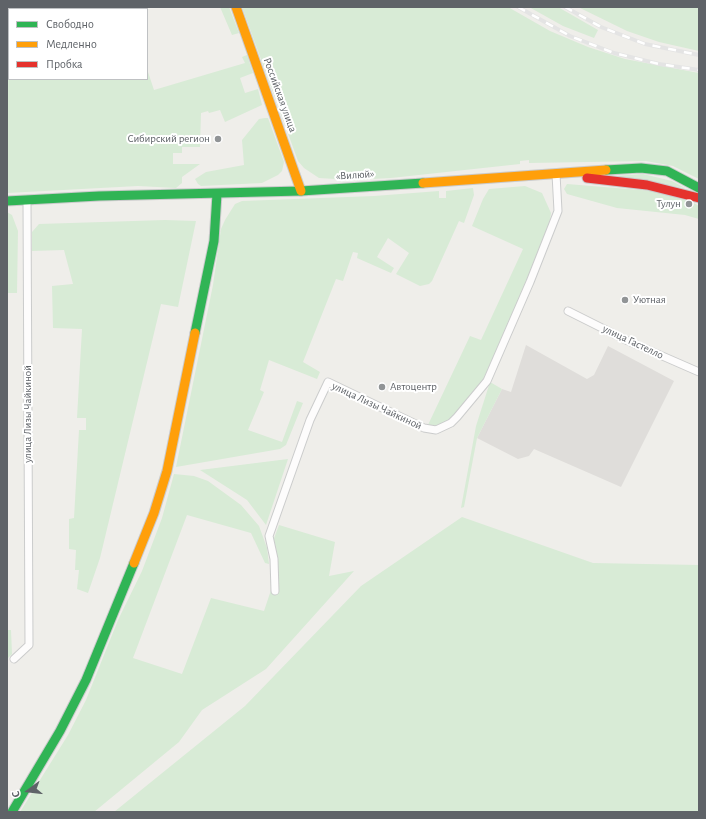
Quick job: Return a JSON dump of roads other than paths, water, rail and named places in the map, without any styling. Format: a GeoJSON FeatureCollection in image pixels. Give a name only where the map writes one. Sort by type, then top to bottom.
{"type":"FeatureCollection","features":[{"type":"Feature","properties":{"kind":"main road","name":"Российская улица"},"geometry":{"type":"LineString","coordinates":[[236,7],[301,191]]}},
{"type":"Feature","properties":{"kind":"main road","name":"«Вилюй»"},"geometry":{"type":"LineString","coordinates":[[7,201],[99,196],[301,191],[641,168],[667,171],[699,188]]}},
{"type":"Feature","properties":{"kind":"main road"},"geometry":{"type":"LineString","coordinates":[[556,174],[647,185],[699,198]]}},
{"type":"Feature","properties":{"kind":"main road"},"geometry":{"type":"LineString","coordinates":[[12,812],[60,731],[86,680],[154,513],[166,471],[214,241],[218,194]]}},
{"type":"Feature","properties":{"kind":"street","name":"улица Лизы Чайкиной"},"geometry":{"type":"LineString","coordinates":[[275,591],[274,559],[269,536],[310,420],[328,382],[424,428],[436,430],[450,423],[487,381],[530,282],[558,211],[556,174]]}},
{"type":"Feature","properties":{"kind":"street","name":"улица Лизы Чайкиной"},"geometry":{"type":"LineString","coordinates":[[14,659],[29,645],[27,200]]}},
{"type":"Feature","properties":{"kind":"street","name":"улица Гастелло"},"geometry":{"type":"LineString","coordinates":[[568,311],[628,341],[699,372]]}},
{"type":"Feature","properties":{"kind":"railway"},"geometry":{"type":"LineString","coordinates":[[518,7],[570,36],[614,53],[659,64],[699,70]]}},
{"type":"Feature","properties":{"kind":"railway"},"geometry":{"type":"LineString","coordinates":[[565,7],[601,27],[645,44],[699,55]]}},
{"type":"Feature","properties":{"kind":"place","name":"Сибирский регион"},"geometry":{"type":"Point","coordinates":[218,139]}},
{"type":"Feature","properties":{"kind":"place","name":"Тулун"},"geometry":{"type":"Point","coordinates":[689,204]}},
{"type":"Feature","properties":{"kind":"place","name":"Уютная"},"geometry":{"type":"Point","coordinates":[625,300]}},
{"type":"Feature","properties":{"kind":"place","name":"Автоцентр"},"geometry":{"type":"Point","coordinates":[382,387]}}]}
